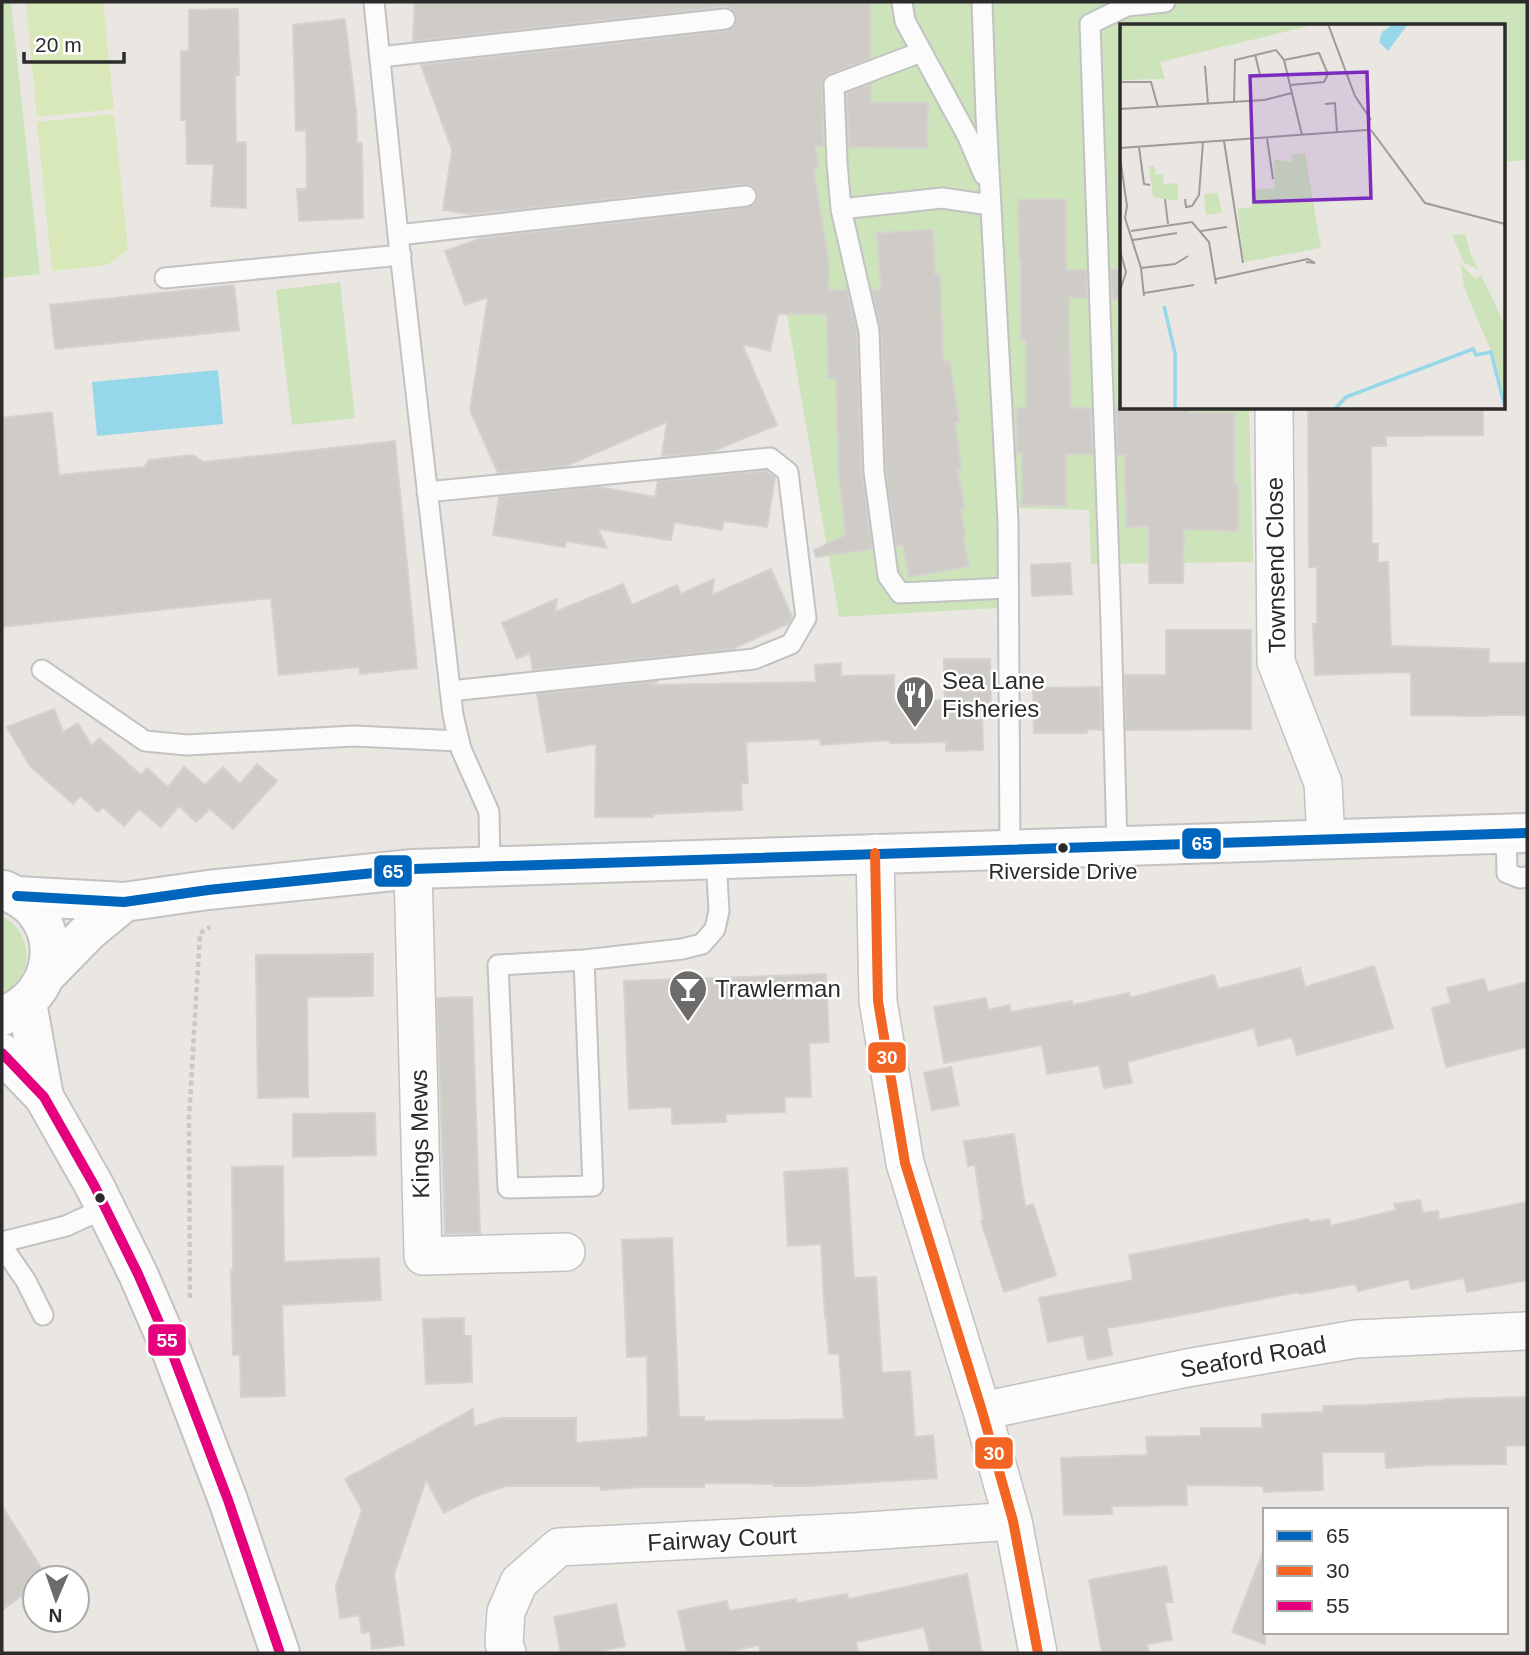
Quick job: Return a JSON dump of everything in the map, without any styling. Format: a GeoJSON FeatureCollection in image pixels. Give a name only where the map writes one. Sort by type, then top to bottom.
{"type":"FeatureCollection","features":[{"type":"Feature","properties":{"kind":"street","name":"Townsend Close"},"geometry":{"type":"LineString","coordinates":[[1275,410],[1276,662],[1323,783],[1326,839]]}},
{"type":"Feature","properties":{"kind":"street"},"geometry":{"type":"LineString","coordinates":[[9,892],[124,902],[208,890],[413,869],[1517,833]]}},
{"type":"Feature","properties":{"kind":"street"},"geometry":{"type":"LineString","coordinates":[[875,853],[878,1001],[905,1163],[1013,1521],[1038,1653]]}},
{"type":"Feature","properties":{"kind":"street","name":"Kings Mews"},"geometry":{"type":"LineString","coordinates":[[413,869],[423,1256],[566,1252]]}},
{"type":"Feature","properties":{"kind":"street"},"geometry":{"type":"LineString","coordinates":[[9,892],[34,910],[46,930],[50,952],[25,998],[44,1097]]}},
{"type":"Feature","properties":{"kind":"street"},"geometry":{"type":"LineString","coordinates":[[25,998],[89,931],[124,902]]}},
{"type":"Feature","properties":{"kind":"street"},"geometry":{"type":"LineString","coordinates":[[2,1054],[44,1097],[138,1274],[228,1500],[280,1653]]}},
{"type":"Feature","properties":{"kind":"street","name":"Seaford Road"},"geometry":{"type":"LineString","coordinates":[[982,1411],[1187,1368],[1356,1339],[1527,1331]]}},
{"type":"Feature","properties":{"kind":"street","name":"Fairway Court"},"geometry":{"type":"LineString","coordinates":[[507,1653],[504,1643],[506,1612],[519,1582],[559,1547],[1013,1521]]}},
{"type":"Feature","properties":{"kind":"lane"},"geometry":{"type":"LineString","coordinates":[[374,2],[450,691],[461,749],[489,812],[490,867]]}},
{"type":"Feature","properties":{"kind":"lane"},"geometry":{"type":"LineString","coordinates":[[902,2],[905,21],[968,137],[990,197]]}},
{"type":"Feature","properties":{"kind":"lane"},"geometry":{"type":"LineString","coordinates":[[982,2],[1008,521],[1010,849]]}},
{"type":"Feature","properties":{"kind":"lane"},"geometry":{"type":"LineString","coordinates":[[1116,846],[1090,24],[1127,6],[1165,2]]}},
{"type":"Feature","properties":{"kind":"lane"},"geometry":{"type":"LineString","coordinates":[[380,57],[725,19]]}},
{"type":"Feature","properties":{"kind":"lane"},"geometry":{"type":"LineString","coordinates":[[921,52],[834,85],[841,209],[869,331],[874,472],[888,576],[900,593],[1009,587]]}},
{"type":"Feature","properties":{"kind":"lane"},"geometry":{"type":"LineString","coordinates":[[398,234],[747,196]]}},
{"type":"Feature","properties":{"kind":"lane"},"geometry":{"type":"LineString","coordinates":[[841,209],[942,198],[990,197]]}},
{"type":"Feature","properties":{"kind":"lane"},"geometry":{"type":"LineString","coordinates":[[165,278],[401,255]]}},
{"type":"Feature","properties":{"kind":"lane"},"geometry":{"type":"LineString","coordinates":[[427,492],[770,458],[788,472],[806,618],[791,644],[754,659],[450,691]]}},
{"type":"Feature","properties":{"kind":"lane"},"geometry":{"type":"LineString","coordinates":[[43,670],[145,741],[187,745],[354,736],[459,741]]}},
{"type":"Feature","properties":{"kind":"lane"},"geometry":{"type":"LineString","coordinates":[[1517,833],[1507,873],[1520,878],[1527,877]]}},
{"type":"Feature","properties":{"kind":"lane"},"geometry":{"type":"LineString","coordinates":[[584,960],[593,1186],[508,1188],[498,965],[584,960],[682,949],[702,944],[715,929],[719,911],[716,859]]}},
{"type":"Feature","properties":{"kind":"lane"},"geometry":{"type":"LineString","coordinates":[[43,1315],[2,1244],[66,1226],[105,1208]]}},
{"type":"Feature","properties":{"kind":"path"},"geometry":{"type":"LineString","coordinates":[[190,1300],[190,1105],[200,933],[211,927]]}},
{"type":"Feature","properties":{"kind":"green space"},"geometry":{"type":"Polygon","coordinates":[[[2,2],[11,2],[40,274],[2,278],[2,2]]]}},
{"type":"Feature","properties":{"kind":"green space"},"geometry":{"type":"Polygon","coordinates":[[[26,2],[103,2],[114,109],[37,117],[26,2]]]}},
{"type":"Feature","properties":{"kind":"green space"},"geometry":{"type":"Polygon","coordinates":[[[733,2],[1527,2],[1527,160],[1504,162],[1504,24],[1120,24],[1120,410],[1249,410],[1253,562],[1091,564],[1089,510],[1013,508],[1015,607],[839,617],[733,2]]]}},
{"type":"Feature","properties":{"kind":"green space"},"geometry":{"type":"Polygon","coordinates":[[[114,114],[128,250],[107,265],[52,271],[37,122],[114,114]]]}},
{"type":"Feature","properties":{"kind":"green space"},"geometry":{"type":"Polygon","coordinates":[[[340,282],[355,418],[292,425],[276,290],[340,282]]]}},
{"type":"Feature","properties":{"kind":"green space"},"geometry":{"type":"Polygon","coordinates":[[[2,916],[21,933],[27,955],[21,977],[2,994],[2,916]]]}},
{"type":"Feature","properties":{"kind":"water"},"geometry":{"type":"Polygon","coordinates":[[[218,370],[223,424],[97,436],[92,382],[218,370]]]}},
{"type":"Feature","properties":{"kind":"building"},"geometry":{"type":"Polygon","coordinates":[[[415,2],[870,2],[870,58],[823,79],[824,146],[815,146],[819,167],[813,168],[829,263],[828,290],[847,290],[857,333],[862,472],[872,549],[816,557],[814,550],[846,535],[839,481],[836,378],[828,378],[827,314],[778,314],[770,351],[742,344],[777,425],[713,451],[662,456],[667,422],[566,466],[498,473],[470,410],[488,297],[465,305],[445,251],[482,238],[747,208],[757,201],[758,194],[755,188],[745,184],[471,214],[443,210],[452,150],[421,65],[726,31],[736,23],[734,11],[724,7],[413,41],[415,2]]]}},
{"type":"Feature","properties":{"kind":"building"},"geometry":{"type":"Polygon","coordinates":[[[238,9],[236,143],[246,142],[246,208],[211,206],[214,164],[187,164],[186,120],[181,120],[181,51],[189,51],[189,10],[238,9]]]}},
{"type":"Feature","properties":{"kind":"building"},"geometry":{"type":"Polygon","coordinates":[[[345,19],[357,143],[362,143],[363,218],[299,221],[297,189],[307,189],[306,130],[296,131],[293,25],[345,19]]]}},
{"type":"Feature","properties":{"kind":"building"},"geometry":{"type":"Polygon","coordinates":[[[871,84],[871,103],[928,103],[927,148],[849,147],[847,93],[871,84]]]}},
{"type":"Feature","properties":{"kind":"building"},"geometry":{"type":"Polygon","coordinates":[[[1066,199],[1066,270],[1086,270],[1087,298],[1069,297],[1070,408],[1091,408],[1093,454],[1066,454],[1066,506],[1022,505],[1022,453],[1017,453],[1016,408],[1026,408],[1026,340],[1021,340],[1018,200],[1066,199]]]}},
{"type":"Feature","properties":{"kind":"building"},"geometry":{"type":"Polygon","coordinates":[[[933,230],[935,275],[940,275],[943,362],[950,361],[959,422],[955,423],[961,469],[957,469],[965,508],[960,508],[969,566],[909,577],[903,545],[896,546],[886,471],[881,330],[872,290],[881,290],[877,233],[933,230]]]}},
{"type":"Feature","properties":{"kind":"building"},"geometry":{"type":"Polygon","coordinates":[[[1111,270],[1120,270],[1120,299],[1112,299],[1111,270]]]}},
{"type":"Feature","properties":{"kind":"building"},"geometry":{"type":"Polygon","coordinates":[[[234,285],[239,330],[55,349],[50,305],[234,285]]]}},
{"type":"Feature","properties":{"kind":"building"},"geometry":{"type":"Polygon","coordinates":[[[1116,408],[1234,413],[1234,484],[1238,484],[1238,531],[1184,529],[1183,583],[1149,583],[1149,526],[1126,527],[1125,455],[1117,455],[1116,408]]]}},
{"type":"Feature","properties":{"kind":"building"},"geometry":{"type":"Polygon","coordinates":[[[1308,410],[1483,410],[1483,435],[1386,436],[1386,446],[1371,446],[1372,544],[1378,544],[1378,562],[1388,562],[1391,646],[1489,649],[1489,663],[1527,663],[1527,715],[1411,715],[1411,672],[1315,675],[1313,624],[1317,624],[1317,567],[1309,567],[1308,410]]]}},
{"type":"Feature","properties":{"kind":"building"},"geometry":{"type":"Polygon","coordinates":[[[52,412],[59,475],[144,467],[149,460],[193,455],[203,462],[395,441],[417,668],[360,674],[359,667],[279,675],[271,598],[2,627],[2,418],[52,412]]]}},
{"type":"Feature","properties":{"kind":"building"},"geometry":{"type":"Polygon","coordinates":[[[766,471],[775,477],[767,527],[724,521],[722,530],[674,522],[671,540],[598,529],[607,548],[566,541],[565,547],[493,535],[499,497],[598,487],[655,497],[658,481],[766,471]]]}},
{"type":"Feature","properties":{"kind":"building"},"geometry":{"type":"Polygon","coordinates":[[[1070,563],[1072,594],[1032,596],[1031,565],[1070,563]]]}},
{"type":"Feature","properties":{"kind":"building"},"geometry":{"type":"Polygon","coordinates":[[[771,569],[792,617],[788,624],[732,649],[533,670],[530,653],[517,659],[502,623],[557,599],[555,612],[623,584],[632,605],[677,585],[681,594],[714,579],[712,595],[771,569]]]}},
{"type":"Feature","properties":{"kind":"building"},"geometry":{"type":"Polygon","coordinates":[[[1166,630],[1251,630],[1251,729],[1126,730],[1125,675],[1166,675],[1166,630]]]}},
{"type":"Feature","properties":{"kind":"building"},"geometry":{"type":"Polygon","coordinates":[[[944,659],[990,659],[991,712],[982,713],[983,750],[946,751],[946,742],[890,743],[889,740],[821,745],[820,739],[746,742],[748,783],[741,783],[742,810],[653,814],[653,817],[595,817],[596,744],[547,752],[537,694],[658,681],[650,685],[816,682],[815,665],[841,663],[841,676],[894,675],[894,701],[945,700],[944,659]]]}},
{"type":"Feature","properties":{"kind":"building"},"geometry":{"type":"Polygon","coordinates":[[[1100,687],[1102,730],[1087,729],[1087,733],[1034,733],[1033,688],[1100,687]]]}},
{"type":"Feature","properties":{"kind":"building"},"geometry":{"type":"Polygon","coordinates":[[[54,709],[63,732],[78,723],[92,746],[99,738],[141,775],[147,768],[168,787],[184,767],[205,785],[223,767],[240,784],[257,764],[277,781],[233,829],[210,809],[196,822],[179,806],[161,827],[139,809],[124,826],[103,807],[98,812],[80,796],[73,804],[30,766],[7,727],[54,709]]]}},
{"type":"Feature","properties":{"kind":"building"},"geometry":{"type":"Polygon","coordinates":[[[373,954],[373,996],[307,997],[308,1097],[258,1098],[256,955],[373,954]]]}},
{"type":"Feature","properties":{"kind":"building"},"geometry":{"type":"Polygon","coordinates":[[[1374,966],[1393,1028],[1297,1055],[1292,1037],[1258,1046],[1254,1028],[1127,1062],[1132,1083],[1104,1088],[1099,1065],[1047,1074],[1042,1045],[944,1063],[934,1007],[986,998],[988,1010],[1010,1005],[1011,1012],[1072,1001],[1073,1005],[1129,993],[1130,998],[1214,975],[1218,989],[1300,968],[1305,987],[1374,966]]]}},
{"type":"Feature","properties":{"kind":"building"},"geometry":{"type":"Polygon","coordinates":[[[826,974],[829,1042],[809,1043],[811,1097],[785,1097],[785,1112],[726,1114],[726,1122],[672,1124],[672,1107],[629,1109],[624,981],[826,974]]]}},
{"type":"Feature","properties":{"kind":"building"},"geometry":{"type":"Polygon","coordinates":[[[1484,979],[1488,992],[1527,982],[1527,1047],[1446,1067],[1432,1008],[1451,1003],[1447,988],[1484,979]]]}},
{"type":"Feature","properties":{"kind":"building"},"geometry":{"type":"Polygon","coordinates":[[[472,997],[480,1233],[445,1234],[437,998],[472,997]]]}},
{"type":"Feature","properties":{"kind":"building"},"geometry":{"type":"Polygon","coordinates":[[[951,1067],[959,1105],[932,1110],[924,1073],[951,1067]]]}},
{"type":"Feature","properties":{"kind":"building"},"geometry":{"type":"Polygon","coordinates":[[[375,1113],[376,1155],[293,1157],[293,1114],[375,1113]]]}},
{"type":"Feature","properties":{"kind":"building"},"geometry":{"type":"Polygon","coordinates":[[[1014,1134],[1025,1207],[1033,1204],[1056,1275],[1004,1292],[981,1221],[975,1165],[968,1166],[964,1141],[1014,1134]]]}},
{"type":"Feature","properties":{"kind":"building"},"geometry":{"type":"Polygon","coordinates":[[[283,1166],[284,1262],[379,1258],[381,1300],[282,1305],[285,1396],[241,1397],[240,1355],[233,1355],[232,1167],[283,1166]]]}},
{"type":"Feature","properties":{"kind":"building"},"geometry":{"type":"Polygon","coordinates":[[[847,1168],[854,1278],[876,1277],[882,1373],[910,1371],[915,1437],[933,1435],[937,1478],[808,1486],[704,1483],[704,1487],[601,1490],[600,1486],[506,1486],[477,1496],[444,1513],[426,1480],[394,1574],[404,1645],[372,1649],[370,1631],[362,1633],[359,1615],[340,1618],[336,1586],[362,1510],[345,1479],[473,1409],[474,1427],[501,1418],[576,1418],[576,1443],[648,1437],[647,1356],[627,1357],[622,1240],[672,1238],[679,1417],[704,1417],[704,1421],[844,1419],[839,1354],[829,1354],[821,1244],[788,1246],[784,1172],[847,1168]]]}},
{"type":"Feature","properties":{"kind":"building"},"geometry":{"type":"Polygon","coordinates":[[[1420,1200],[1423,1213],[1438,1211],[1439,1220],[1527,1202],[1527,1280],[1467,1292],[1464,1278],[1411,1289],[1409,1279],[1358,1291],[1356,1284],[1300,1294],[1299,1292],[1107,1328],[1112,1355],[1088,1360],[1083,1335],[1048,1342],[1039,1298],[1133,1280],[1129,1255],[1308,1219],[1309,1222],[1329,1219],[1331,1226],[1396,1210],[1394,1204],[1420,1200]]]}},
{"type":"Feature","properties":{"kind":"building"},"geometry":{"type":"Polygon","coordinates":[[[464,1318],[464,1336],[471,1336],[472,1382],[426,1384],[423,1319],[464,1318]]]}},
{"type":"Feature","properties":{"kind":"building"},"geometry":{"type":"Polygon","coordinates":[[[1527,1397],[1527,1445],[1506,1446],[1506,1464],[1386,1468],[1385,1452],[1322,1452],[1323,1490],[1264,1492],[1263,1486],[1186,1485],[1187,1505],[1112,1506],[1112,1514],[1064,1515],[1061,1458],[1147,1455],[1146,1437],[1201,1436],[1201,1428],[1262,1428],[1262,1414],[1323,1412],[1323,1406],[1527,1397]]]}},
{"type":"Feature","properties":{"kind":"building"},"geometry":{"type":"Polygon","coordinates":[[[2,1506],[39,1564],[21,1564],[21,1596],[2,1610],[2,1506]]]}},
{"type":"Feature","properties":{"kind":"building"},"geometry":{"type":"Polygon","coordinates":[[[1263,1552],[1265,1644],[1232,1632],[1263,1552]]]}},
{"type":"Feature","properties":{"kind":"building"},"geometry":{"type":"Polygon","coordinates":[[[1166,1566],[1173,1602],[1165,1603],[1172,1640],[1147,1644],[1149,1653],[1102,1653],[1089,1580],[1166,1566]]]}},
{"type":"Feature","properties":{"kind":"building"},"geometry":{"type":"Polygon","coordinates":[[[967,1574],[982,1653],[930,1653],[924,1627],[856,1642],[858,1653],[760,1653],[759,1645],[724,1653],[687,1653],[678,1611],[727,1601],[729,1611],[796,1599],[797,1603],[847,1594],[848,1599],[967,1574]]]}},
{"type":"Feature","properties":{"kind":"building"},"geometry":{"type":"Polygon","coordinates":[[[616,1604],[625,1646],[591,1653],[561,1653],[554,1617],[616,1604]]]}},
{"type":"Feature","properties":{"kind":"transit line","name":"65"},"geometry":{"type":"LineString","coordinates":[[17,896],[124,902],[208,890],[413,869],[1527,833]]}},
{"type":"Feature","properties":{"kind":"transit line","name":"30"},"geometry":{"type":"LineString","coordinates":[[875,853],[878,1001],[905,1163],[1013,1521],[1038,1653]]}},
{"type":"Feature","properties":{"kind":"transit line","name":"55"},"geometry":{"type":"LineString","coordinates":[[2,1053],[44,1097],[94,1185],[138,1274],[171,1350],[228,1500],[280,1653]]}},
{"type":"Feature","properties":{"kind":"place","name":"Sea Lane Fisheries"},"geometry":{"type":"Point","coordinates":[915,729]}},
{"type":"Feature","properties":{"kind":"place","name":"Riverside Drive"},"geometry":{"type":"Point","coordinates":[1063,848]}},
{"type":"Feature","properties":{"kind":"place","name":"Trawlerman"},"geometry":{"type":"Point","coordinates":[688,1023]}}]}
